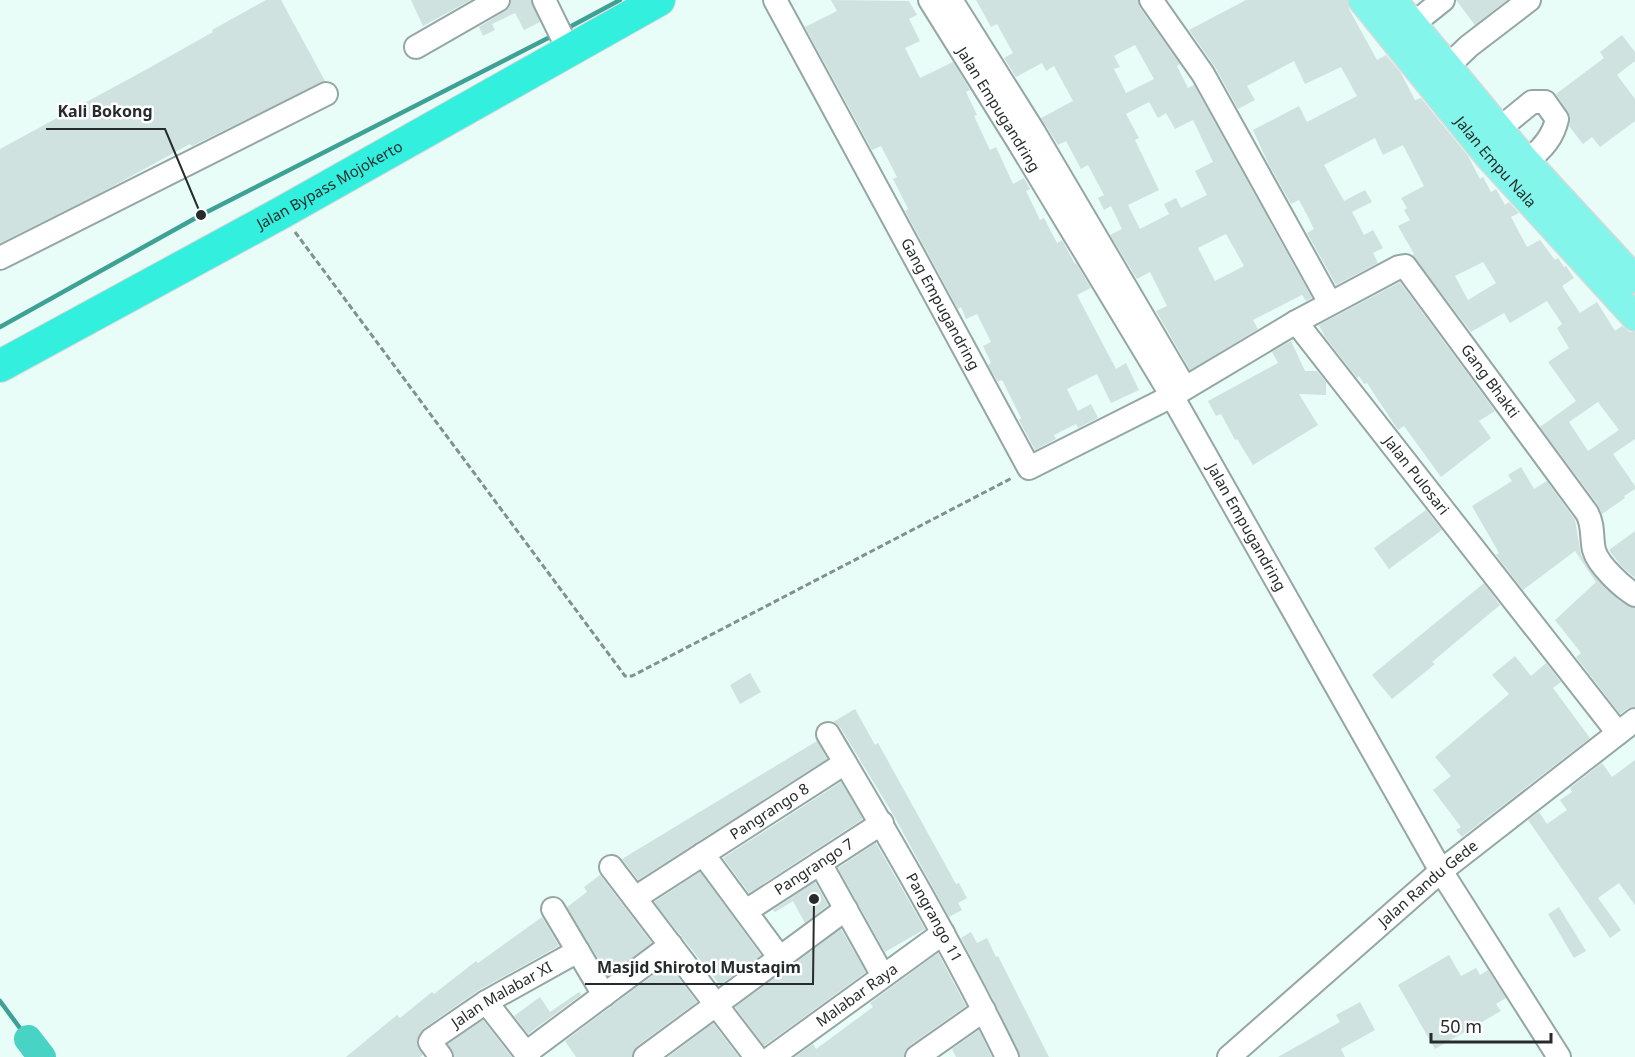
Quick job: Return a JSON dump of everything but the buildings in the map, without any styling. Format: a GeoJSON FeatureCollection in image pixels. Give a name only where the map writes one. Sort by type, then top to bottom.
{"type":"FeatureCollection","features":[{"type":"Feature","properties":{"kind":"highway","name":"Jalan Bypass Mojokerto"},"geometry":{"type":"LineString","coordinates":[[2,361],[281,213],[562,37],[659,0]]}},
{"type":"Feature","properties":{"kind":"main road","name":"Jalan Empu Nala"},"geometry":{"type":"LineString","coordinates":[[1362,0],[1496,132],[1635,279]]}},
{"type":"Feature","properties":{"kind":"main road","name":"Jalan Empu Nala"},"geometry":{"type":"LineString","coordinates":[[1393,0],[1428,12],[1496,132]]}},
{"type":"Feature","properties":{"kind":"main road","name":"Jalan Empu Nala"},"geometry":{"type":"LineString","coordinates":[[1524,164],[1635,317]]}},
{"type":"Feature","properties":{"kind":"street"},"geometry":{"type":"LineString","coordinates":[[416,46],[498,0]]}},
{"type":"Feature","properties":{"kind":"street"},"geometry":{"type":"LineString","coordinates":[[544,0],[562,37]]}},
{"type":"Feature","properties":{"kind":"street","name":"Gang Empugandring"},"geometry":{"type":"LineString","coordinates":[[775,0],[1029,468]]}},
{"type":"Feature","properties":{"kind":"street"},"geometry":{"type":"LineString","coordinates":[[1151,0],[1199,68],[1330,303]]}},
{"type":"Feature","properties":{"kind":"street"},"geometry":{"type":"LineString","coordinates":[[1456,58],[1529,0]]}},
{"type":"Feature","properties":{"kind":"street","name":"Jalan Empugandring"},"geometry":{"type":"LineString","coordinates":[[946,8],[1027,136],[1179,391],[1558,1057]]}},
{"type":"Feature","properties":{"kind":"street"},"geometry":{"type":"LineString","coordinates":[[0,258],[326,94]]}},
{"type":"Feature","properties":{"kind":"street"},"geometry":{"type":"LineString","coordinates":[[1496,132],[1532,102],[1545,102],[1557,119],[1554,130],[1524,164]]}},
{"type":"Feature","properties":{"kind":"street","name":"Gang Bhakti"},"geometry":{"type":"LineString","coordinates":[[1296,322],[1399,267],[1405,266],[1587,513],[1593,527],[1594,548],[1598,559],[1625,588],[1635,595]]}},
{"type":"Feature","properties":{"kind":"street"},"geometry":{"type":"LineString","coordinates":[[1029,468],[1179,391],[1296,322]]}},
{"type":"Feature","properties":{"kind":"street","name":"Jalan Pulosari"},"geometry":{"type":"LineString","coordinates":[[1296,322],[1627,727]]}},
{"type":"Feature","properties":{"kind":"street","name":"Jalan Randu Gede"},"geometry":{"type":"LineString","coordinates":[[1229,1057],[1448,866],[1627,727]]}},
{"type":"Feature","properties":{"kind":"street"},"geometry":{"type":"LineString","coordinates":[[828,734],[882,823]]}},
{"type":"Feature","properties":{"kind":"street","name":"Pangrango 8"},"geometry":{"type":"LineString","coordinates":[[635,898],[845,763]]}},
{"type":"Feature","properties":{"kind":"street","name":"Pangrango 7"},"geometry":{"type":"LineString","coordinates":[[746,912],[882,823]]}},
{"type":"Feature","properties":{"kind":"street","name":"Pangrango 11"},"geometry":{"type":"LineString","coordinates":[[882,823],[943,933],[1007,1057]]}},
{"type":"Feature","properties":{"kind":"street"},"geometry":{"type":"LineString","coordinates":[[704,854],[780,958]]}},
{"type":"Feature","properties":{"kind":"street"},"geometry":{"type":"LineString","coordinates":[[820,863],[883,976]]}},
{"type":"Feature","properties":{"kind":"street"},"geometry":{"type":"LineString","coordinates":[[611,867],[756,1057]]}},
{"type":"Feature","properties":{"kind":"street"},"geometry":{"type":"LineString","coordinates":[[553,909],[604,995]]}},
{"type":"Feature","properties":{"kind":"street"},"geometry":{"type":"LineString","coordinates":[[645,1057],[846,909]]}},
{"type":"Feature","properties":{"kind":"street","name":"Malabar Raya"},"geometry":{"type":"LineString","coordinates":[[772,1057],[943,933]]}},
{"type":"Feature","properties":{"kind":"street"},"geometry":{"type":"LineString","coordinates":[[486,1002],[528,1055],[671,945]]}},
{"type":"Feature","properties":{"kind":"street","name":"Jalan Malabar XI"},"geometry":{"type":"LineString","coordinates":[[436,1051],[432,1039],[486,1002],[578,951]]}},
{"type":"Feature","properties":{"kind":"street"},"geometry":{"type":"LineString","coordinates":[[917,1057],[984,1011]]}},
{"type":"Feature","properties":{"kind":"path"},"geometry":{"type":"LineString","coordinates":[[281,213],[625,676],[633,676],[1029,468]]}},
{"type":"Feature","properties":{"kind":"waterway"},"geometry":{"type":"LineString","coordinates":[[564,30],[620,0]]}},
{"type":"Feature","properties":{"kind":"waterway"},"geometry":{"type":"LineString","coordinates":[[0,327],[201,215],[554,35]]}},
{"type":"Feature","properties":{"kind":"waterway"},"geometry":{"type":"LineString","coordinates":[[0,1001],[28,1039]]}},
{"type":"Feature","properties":{"kind":"waterway"},"geometry":{"type":"LineString","coordinates":[[28,1039],[42,1057]]}},
{"type":"Feature","properties":{"kind":"place","name":"Kali Bokong"},"geometry":{"type":"Point","coordinates":[201,215]}},
{"type":"Feature","properties":{"kind":"place","name":"Masjid Shirotol Mustaqim"},"geometry":{"type":"Point","coordinates":[814,899]}}]}
